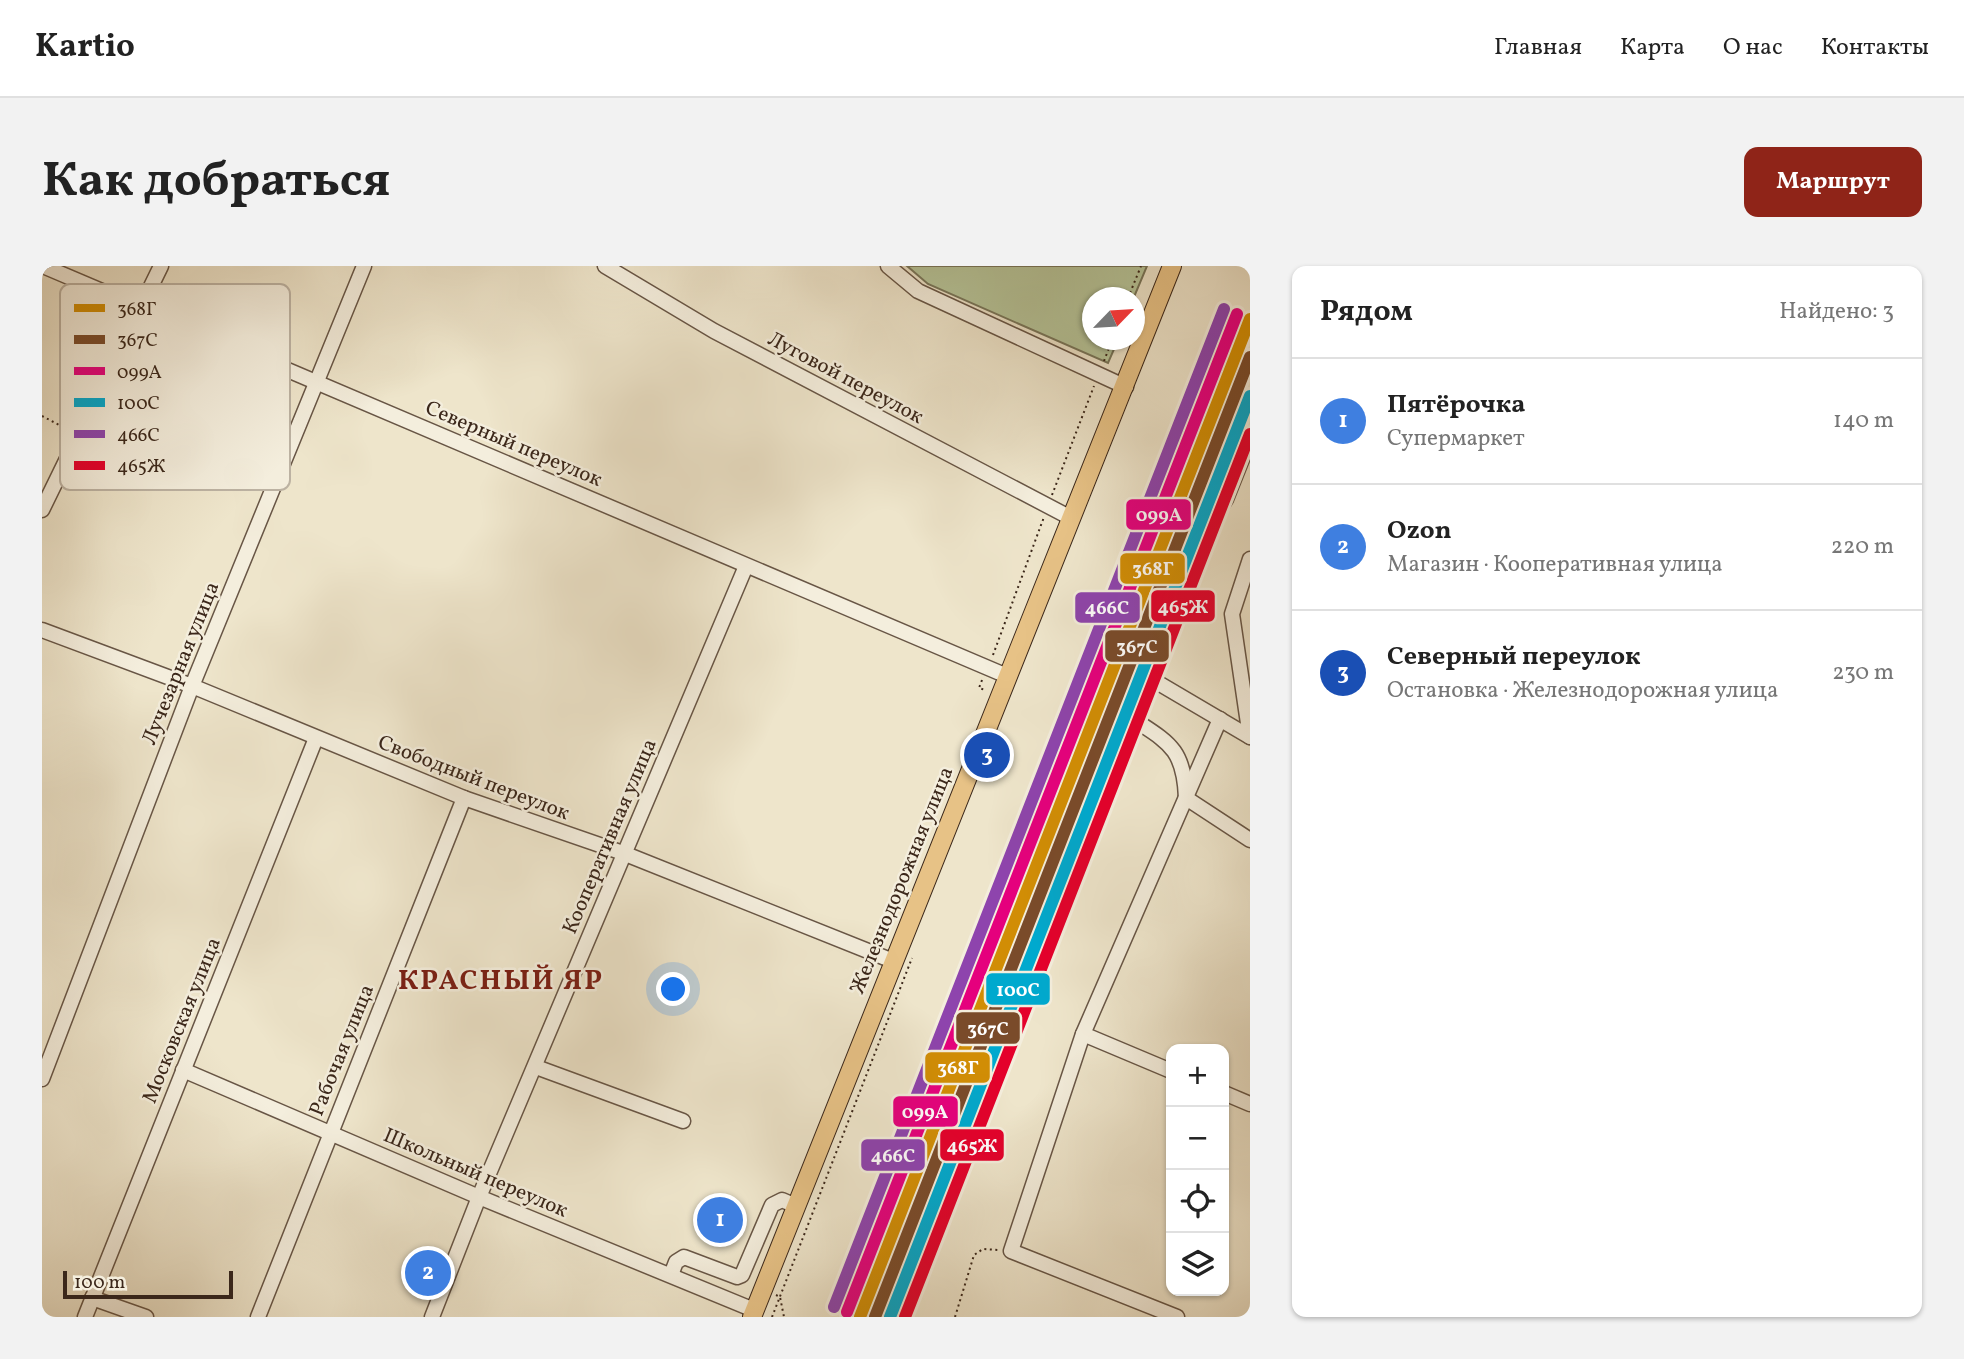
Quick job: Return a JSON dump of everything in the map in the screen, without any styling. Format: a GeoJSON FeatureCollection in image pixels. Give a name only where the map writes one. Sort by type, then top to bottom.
{"type":"FeatureCollection","features":[{"type":"Feature","properties":{"kind":"main road","name":"Железнодорожная улица"},"geometry":{"type":"LineString","coordinates":[[753,1313],[1172,266]]}},
{"type":"Feature","properties":{"kind":"street","name":"Северный переулок"},"geometry":{"type":"LineString","coordinates":[[43,266],[88,284]]}},
{"type":"Feature","properties":{"kind":"street"},"geometry":{"type":"LineString","coordinates":[[153,284],[161,266]]}},
{"type":"Feature","properties":{"kind":"street","name":"Лучезарная улица"},"geometry":{"type":"LineString","coordinates":[[290,450],[364,266]]}},
{"type":"Feature","properties":{"kind":"street","name":"Луговой переулок"},"geometry":{"type":"LineString","coordinates":[[605,266],[714,331],[1071,518]]}},
{"type":"Feature","properties":{"kind":"street"},"geometry":{"type":"LineString","coordinates":[[888,266],[918,291],[1125,387]]}},
{"type":"Feature","properties":{"kind":"street","name":"Северный переулок"},"geometry":{"type":"LineString","coordinates":[[290,370],[1007,676]]}},
{"type":"Feature","properties":{"kind":"street"},"geometry":{"type":"LineString","coordinates":[[886,1317],[1032,961],[1059,876],[1127,715],[1166,607],[1203,536],[1226,499],[1250,439]]}},
{"type":"Feature","properties":{"kind":"street"},"geometry":{"type":"LineString","coordinates":[[42,510],[60,472]]}},
{"type":"Feature","properties":{"kind":"street","name":"Лучезарная улица"},"geometry":{"type":"LineString","coordinates":[[42,1079],[192,686],[273,490]]}},
{"type":"Feature","properties":{"kind":"street"},"geometry":{"type":"LineString","coordinates":[[1250,559],[1232,614],[1250,737]]}},
{"type":"Feature","properties":{"kind":"street","name":"Кооперативная улица"},"geometry":{"type":"LineString","coordinates":[[432,1317],[479,1197],[746,566]]}},
{"type":"Feature","properties":{"kind":"street","name":"Свободный переулок"},"geometry":{"type":"LineString","coordinates":[[42,630],[192,686],[464,799],[623,853],[893,961]]}},
{"type":"Feature","properties":{"kind":"street"},"geometry":{"type":"LineString","coordinates":[[1143,674],[1250,737]]}},
{"type":"Feature","properties":{"kind":"street"},"geometry":{"type":"LineString","coordinates":[[1127,715],[1172,745],[1185,773],[1186,798]]}},
{"type":"Feature","properties":{"kind":"street"},"geometry":{"type":"LineString","coordinates":[[1177,1317],[1011,1251],[1083,1034],[1220,719]]}},
{"type":"Feature","properties":{"kind":"street","name":"Московская улица"},"geometry":{"type":"LineString","coordinates":[[85,1317],[316,738]]}},
{"type":"Feature","properties":{"kind":"street"},"geometry":{"type":"LineString","coordinates":[[1186,798],[1250,840]]}},
{"type":"Feature","properties":{"kind":"street","name":"Рабочая улица"},"geometry":{"type":"LineString","coordinates":[[258,1317],[464,799]]}},
{"type":"Feature","properties":{"kind":"street"},"geometry":{"type":"LineString","coordinates":[[1083,1034],[1166,1069]]}},
{"type":"Feature","properties":{"kind":"street"},"geometry":{"type":"LineString","coordinates":[[536,1067],[683,1121]]}},
{"type":"Feature","properties":{"kind":"street","name":"Школьный переулок"},"geometry":{"type":"LineString","coordinates":[[183,1070],[479,1197],[671,1275],[753,1313]]}},
{"type":"Feature","properties":{"kind":"street"},"geometry":{"type":"LineString","coordinates":[[1229,1095],[1250,1104]]}},
{"type":"Feature","properties":{"kind":"street"},"geometry":{"type":"LineString","coordinates":[[671,1275],[676,1262],[684,1257],[737,1277],[742,1275],[772,1205],[782,1200],[796,1206]]}},
{"type":"Feature","properties":{"kind":"street"},"geometry":{"type":"LineString","coordinates":[[92,1298],[146,1317]]}},
{"type":"Feature","properties":{"kind":"path"},"geometry":{"type":"LineString","coordinates":[[1132,287],[1141,266]]}},
{"type":"Feature","properties":{"kind":"path"},"geometry":{"type":"LineString","coordinates":[[42,416],[60,425]]}},
{"type":"Feature","properties":{"kind":"path"},"geometry":{"type":"LineString","coordinates":[[955,1317],[974,1255],[983,1249],[1011,1251]]}},
{"type":"Feature","properties":{"kind":"path"},"geometry":{"type":"LineString","coordinates":[[780,1297],[784,1317]]}},
{"type":"Feature","properties":{"kind":"green space"},"geometry":{"type":"Polygon","coordinates":[[[907,266],[1147,266],[1138,287],[1082,287],[1082,350],[1114,350],[1108,363],[928,284],[907,266]]]}},
{"type":"Feature","properties":{"kind":"railway"},"geometry":{"type":"LineString","coordinates":[[870,1317],[1250,354]]}},
{"type":"Feature","properties":{"kind":"transit line","name":"466С"},"geometry":{"type":"LineString","coordinates":[[834,1307],[1224,309]]}},
{"type":"Feature","properties":{"kind":"transit line","name":"099А"},"geometry":{"type":"LineString","coordinates":[[847,1312],[1237,314]]}},
{"type":"Feature","properties":{"kind":"transit line","name":"368Г"},"geometry":{"type":"LineString","coordinates":[[860,1317],[1250,319]]}},
{"type":"Feature","properties":{"kind":"transit line","name":"367С"},"geometry":{"type":"LineString","coordinates":[[875,1317],[1250,357]]}},
{"type":"Feature","properties":{"kind":"transit line","name":"100C"},"geometry":{"type":"LineString","coordinates":[[890,1317],[1250,396]]}},
{"type":"Feature","properties":{"kind":"transit line","name":"465Ж"},"geometry":{"type":"LineString","coordinates":[[905,1317],[1250,434]]}},
{"type":"Feature","properties":{"kind":"place","name":"Северный переулок"},"geometry":{"type":"Point","coordinates":[987,755]}},
{"type":"Feature","properties":{"kind":"place","name":"Пятёрочка"},"geometry":{"type":"Point","coordinates":[720,1220]}},
{"type":"Feature","properties":{"kind":"place","name":"Ozon"},"geometry":{"type":"Point","coordinates":[428,1273]}},
{"type":"Feature","properties":{"kind":"district","name":"КРАСНЫЙ ЯР"},"geometry":{"type":"Point","coordinates":[501,979]}}]}
